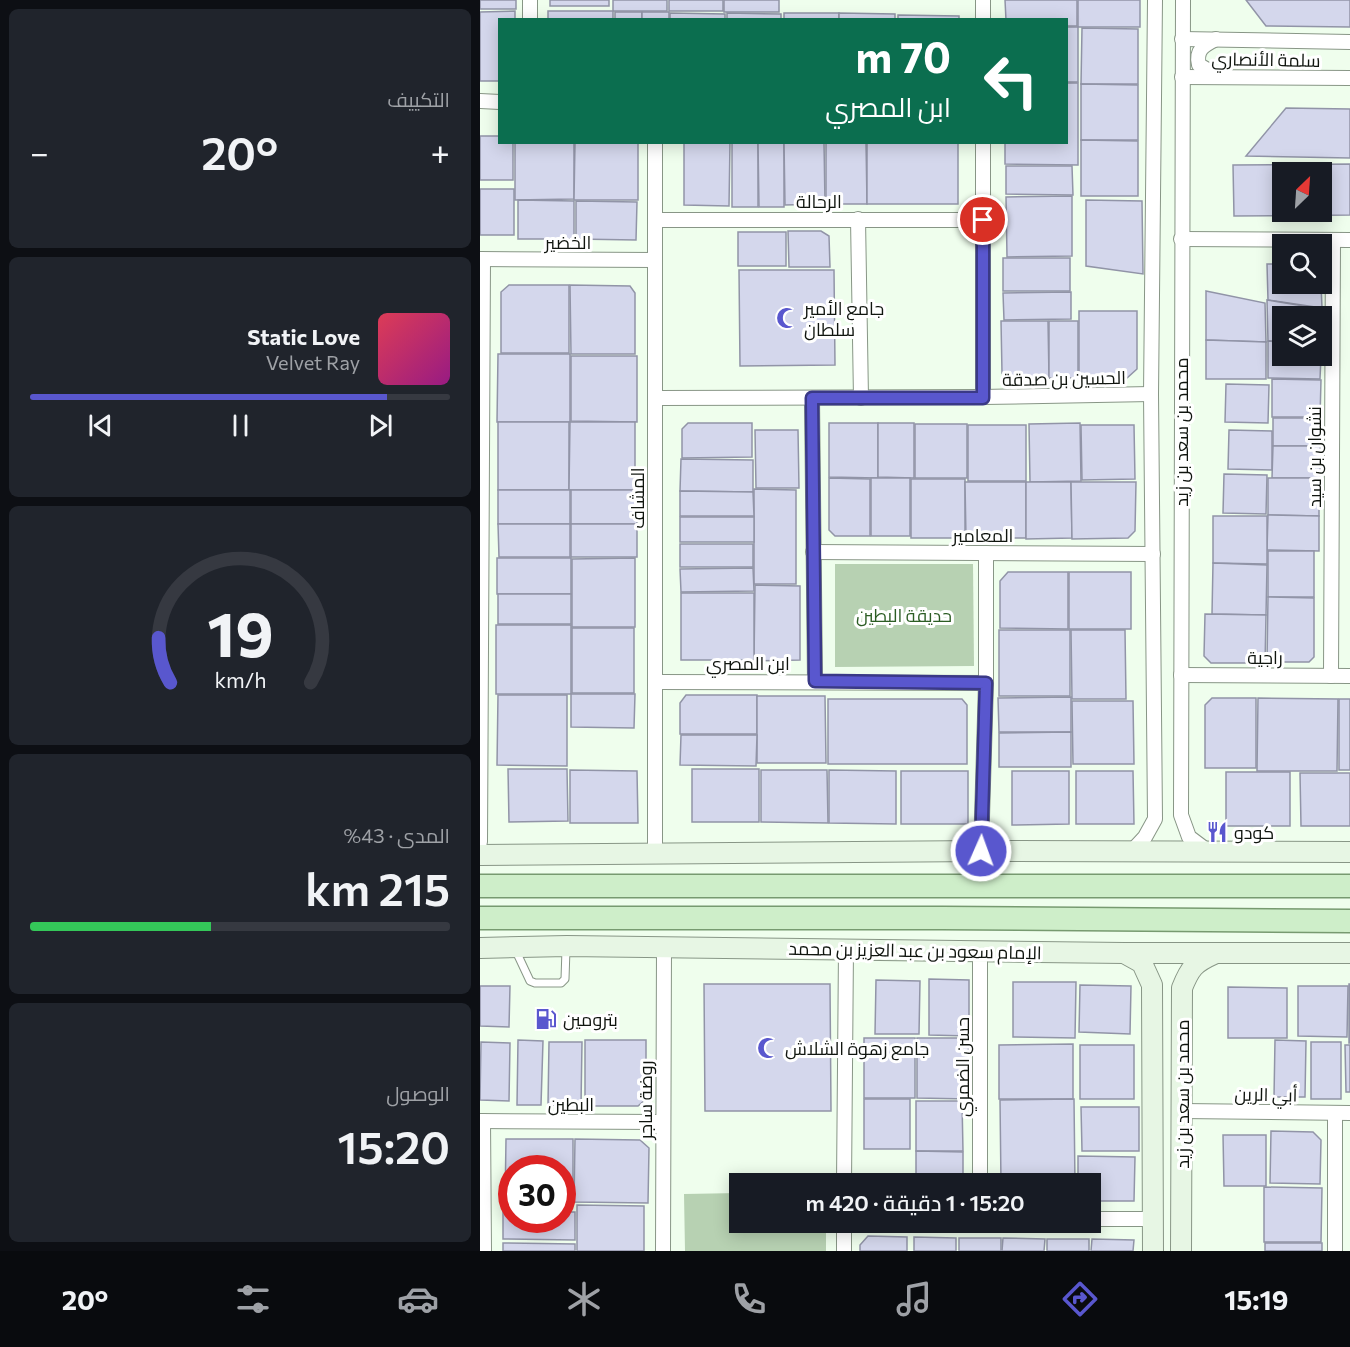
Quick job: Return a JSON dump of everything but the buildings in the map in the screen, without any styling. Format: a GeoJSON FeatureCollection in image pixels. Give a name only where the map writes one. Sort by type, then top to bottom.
{"type":"FeatureCollection","features":[{"type":"Feature","properties":{"kind":"main road"},"geometry":{"type":"LineString","coordinates":[[1312,886],[1350,879]]}},
{"type":"Feature","properties":{"kind":"main road"},"geometry":{"type":"LineString","coordinates":[[480,886],[1350,886]]}},
{"type":"Feature","properties":{"kind":"main road","name":"الإمام سعود بن عبد العزيز بن محمد"},"geometry":{"type":"LineString","coordinates":[[480,918],[1350,921]]}},
{"type":"Feature","properties":{"kind":"street"},"geometry":{"type":"LineString","coordinates":[[530,0],[530,18]]}},
{"type":"Feature","properties":{"kind":"street"},"geometry":{"type":"LineString","coordinates":[[983,0],[983,18]]}},
{"type":"Feature","properties":{"kind":"street","name":"محمد بن سعد بن زيد"},"geometry":{"type":"LineString","coordinates":[[1131,852],[1146,837],[1155,819],[1151,394],[1155,0]]}},
{"type":"Feature","properties":{"kind":"street","name":"محمد بن سعد بن زيد"},"geometry":{"type":"LineString","coordinates":[[1183,0],[1181,815],[1189,837],[1209,852]]}},
{"type":"Feature","properties":{"kind":"street","name":"سلمة الأنصاري"},"geometry":{"type":"LineString","coordinates":[[1182,39],[1350,42]]}},
{"type":"Feature","properties":{"kind":"street"},"geometry":{"type":"LineString","coordinates":[[1216,39],[1200,50],[1197,57],[1199,65],[1220,77]]}},
{"type":"Feature","properties":{"kind":"street","name":"سلمة الأنصاري"},"geometry":{"type":"LineString","coordinates":[[1182,76],[1350,78]]}},
{"type":"Feature","properties":{"kind":"street"},"geometry":{"type":"LineString","coordinates":[[480,101],[498,102]]}},
{"type":"Feature","properties":{"kind":"street","name":"المشاف"},"geometry":{"type":"LineString","coordinates":[[655,144],[655,854]]}},
{"type":"Feature","properties":{"kind":"street"},"geometry":{"type":"LineString","coordinates":[[983,144],[983,398]]}},
{"type":"Feature","properties":{"kind":"street"},"geometry":{"type":"LineString","coordinates":[[858,219],[861,398]]}},
{"type":"Feature","properties":{"kind":"street","name":"الرحالة"},"geometry":{"type":"LineString","coordinates":[[655,220],[983,220]]}},
{"type":"Feature","properties":{"kind":"street"},"geometry":{"type":"LineString","coordinates":[[1181,239],[1350,240]]}},
{"type":"Feature","properties":{"kind":"street","name":"نشوان بن سيد"},"geometry":{"type":"LineString","coordinates":[[1330,676],[1334,240]]}},
{"type":"Feature","properties":{"kind":"street"},"geometry":{"type":"LineString","coordinates":[[480,842],[481,260]]}},
{"type":"Feature","properties":{"kind":"street","name":"الخضير"},"geometry":{"type":"LineString","coordinates":[[481,260],[655,261]]}},
{"type":"Feature","properties":{"kind":"street","name":"الحسين بن صدقة"},"geometry":{"type":"LineString","coordinates":[[655,398],[983,398],[1151,394]]}},
{"type":"Feature","properties":{"kind":"street"},"geometry":{"type":"LineString","coordinates":[[812,398],[815,681]]}},
{"type":"Feature","properties":{"kind":"street","name":"المعامير"},"geometry":{"type":"LineString","coordinates":[[813,552],[1153,554]]}},
{"type":"Feature","properties":{"kind":"street"},"geometry":{"type":"LineString","coordinates":[[981,851],[986,683],[986,553]]}},
{"type":"Feature","properties":{"kind":"street","name":"راجية"},"geometry":{"type":"LineString","coordinates":[[1181,675],[1350,676]]}},
{"type":"Feature","properties":{"kind":"street","name":"ابن المصري"},"geometry":{"type":"LineString","coordinates":[[655,682],[986,683]]}},
{"type":"Feature","properties":{"kind":"street"},"geometry":{"type":"LineString","coordinates":[[480,855],[981,851],[1350,852]]}},
{"type":"Feature","properties":{"kind":"street","name":"الإمام سعود بن عبد العزيز بن محمد"},"geometry":{"type":"LineString","coordinates":[[480,946],[1350,954]]}},
{"type":"Feature","properties":{"kind":"street"},"geometry":{"type":"LineString","coordinates":[[480,953],[514,947]]}},
{"type":"Feature","properties":{"kind":"street","name":"روضة ساجر"},"geometry":{"type":"LineString","coordinates":[[663,1251],[664,948]]}},
{"type":"Feature","properties":{"kind":"street"},"geometry":{"type":"LineString","coordinates":[[844,1173],[846,949]]}},
{"type":"Feature","properties":{"kind":"street","name":"حسن الضمري"},"geometry":{"type":"LineString","coordinates":[[980,951],[980,1173]]}},
{"type":"Feature","properties":{"kind":"street","name":"محمد بن سعد بن زيد"},"geometry":{"type":"LineString","coordinates":[[1124,953],[1142,963],[1152,985],[1152,1251]]}},
{"type":"Feature","properties":{"kind":"street","name":"محمد بن سعد بن زيد"},"geometry":{"type":"LineString","coordinates":[[1181,1251],[1182,988],[1187,973],[1196,962],[1216,953]]}},
{"type":"Feature","properties":{"kind":"street"},"geometry":{"type":"LineString","coordinates":[[1152,999],[1167,988],[1177,995],[1182,1004]]}},
{"type":"Feature","properties":{"kind":"street","name":"أبي الرين"},"geometry":{"type":"LineString","coordinates":[[1182,1111],[1350,1113]]}},
{"type":"Feature","properties":{"kind":"street"},"geometry":{"type":"LineString","coordinates":[[1335,1113],[1335,1251]]}},
{"type":"Feature","properties":{"kind":"street"},"geometry":{"type":"LineString","coordinates":[[482,1121],[484,1251]]}},
{"type":"Feature","properties":{"kind":"street","name":"البطين"},"geometry":{"type":"LineString","coordinates":[[482,1121],[662,1122]]}},
{"type":"Feature","properties":{"kind":"street"},"geometry":{"type":"LineString","coordinates":[[1101,1219],[1153,1219]]}},
{"type":"Feature","properties":{"kind":"street"},"geometry":{"type":"LineString","coordinates":[[844,1233],[844,1251]]}},
{"type":"Feature","properties":{"kind":"lane"},"geometry":{"type":"LineString","coordinates":[[514,947],[530,981],[561,983],[565,979],[567,946]]}},
{"type":"Feature","properties":{"kind":"green space","name":"حديقة البطين"},"geometry":{"type":"Polygon","coordinates":[[[835,564],[973,564],[974,666],[835,667],[835,564]]]}},
{"type":"Feature","properties":{"kind":"green space"},"geometry":{"type":"Polygon","coordinates":[[[729,1193],[729,1233],[826,1233],[826,1251],[685,1251],[684,1194],[729,1193]]]}},
{"type":"Feature","properties":{"kind":"place","name":"جامع الأمير سلطان"},"geometry":{"type":"Point","coordinates":[787,318]}},
{"type":"Feature","properties":{"kind":"place","name":"كودو"},"geometry":{"type":"Point","coordinates":[1217,832]}},
{"type":"Feature","properties":{"kind":"place","name":"بترومين"},"geometry":{"type":"Point","coordinates":[546,1019]}},
{"type":"Feature","properties":{"kind":"place","name":"جامع زهوة الشلاش"},"geometry":{"type":"Point","coordinates":[768,1048]}},
{"type":"Feature","properties":{"kind":"route"},"geometry":{"type":"LineString","coordinates":[[981,851],[986,683],[815,681],[812,398],[983,398],[983,220]]}}]}
